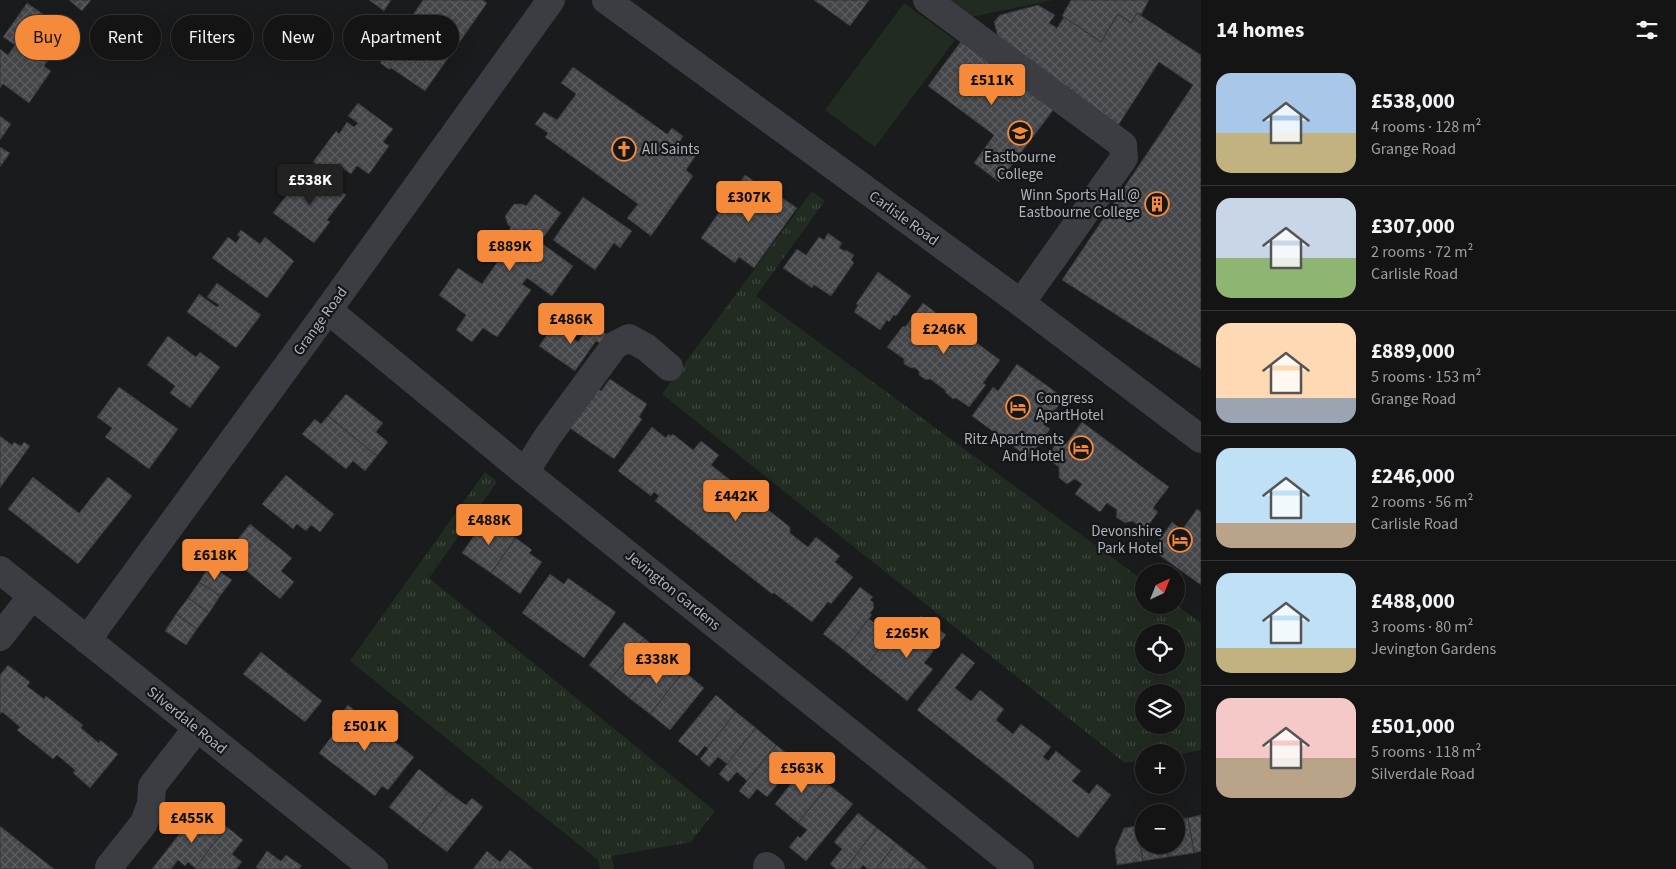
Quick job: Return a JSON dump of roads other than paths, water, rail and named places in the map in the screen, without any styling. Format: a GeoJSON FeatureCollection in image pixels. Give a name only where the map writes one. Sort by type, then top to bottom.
{"type":"FeatureCollection","features":[{"type":"Feature","properties":{"kind":"street","name":"Grange Road"},"geometry":{"type":"LineString","coordinates":[[87,640],[551,0]]}},
{"type":"Feature","properties":{"kind":"street","name":"Carlisle Road"},"geometry":{"type":"LineString","coordinates":[[606,0],[1021,303],[1201,438]]}},
{"type":"Feature","properties":{"kind":"street"},"geometry":{"type":"LineString","coordinates":[[927,0],[1123,145],[1124,158],[1021,303]]}},
{"type":"Feature","properties":{"kind":"street","name":"Jevington Gardens"},"geometry":{"type":"LineString","coordinates":[[328,310],[525,472],[1020,869]]}},
{"type":"Feature","properties":{"kind":"street"},"geometry":{"type":"LineString","coordinates":[[525,472],[548,436],[615,344],[629,338],[646,348],[670,367]]}},
{"type":"Feature","properties":{"kind":"street","name":"Silverdale Road"},"geometry":{"type":"LineString","coordinates":[[0,570],[197,728],[363,866]]}},
{"type":"Feature","properties":{"kind":"street"},"geometry":{"type":"LineString","coordinates":[[0,637],[32,596]]}},
{"type":"Feature","properties":{"kind":"street"},"geometry":{"type":"LineString","coordinates":[[109,867],[144,823],[151,804],[152,786],[197,728]]}},
{"type":"Feature","properties":{"kind":"place","name":"Eastbourne College"},"geometry":{"type":"Point","coordinates":[1020,133]}},
{"type":"Feature","properties":{"kind":"place","name":"All Saints"},"geometry":{"type":"Point","coordinates":[624,149]}},
{"type":"Feature","properties":{"kind":"place","name":"Winn Sports Hall @ Eastbourne College"},"geometry":{"type":"Point","coordinates":[1157,204]}},
{"type":"Feature","properties":{"kind":"place","name":"Congress ApartHotel"},"geometry":{"type":"Point","coordinates":[1018,407]}},
{"type":"Feature","properties":{"kind":"place","name":"Ritz Apartments And Hotel"},"geometry":{"type":"Point","coordinates":[1081,448]}},
{"type":"Feature","properties":{"kind":"place","name":"Devonshire Park Hotel"},"geometry":{"type":"Point","coordinates":[1180,540]}}]}
